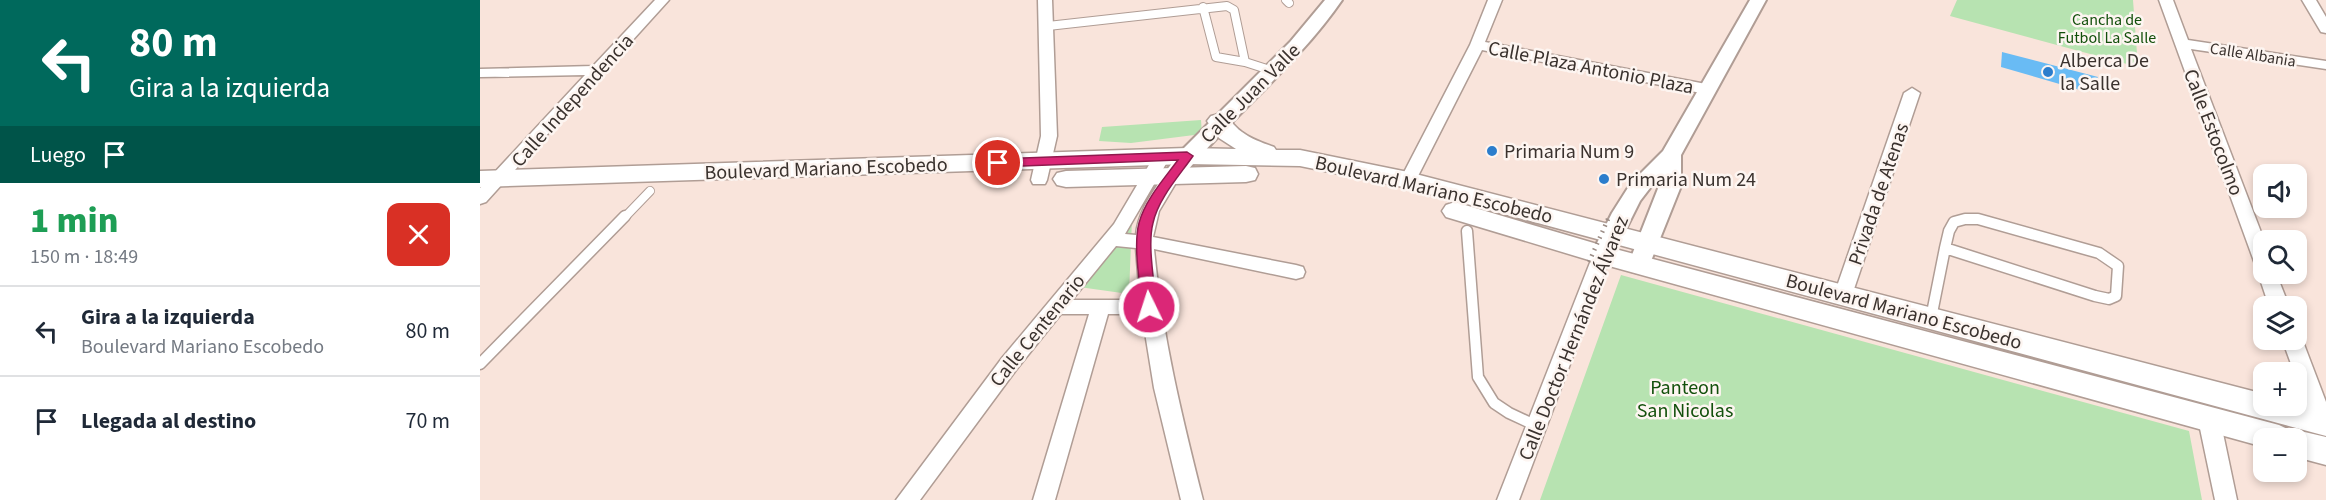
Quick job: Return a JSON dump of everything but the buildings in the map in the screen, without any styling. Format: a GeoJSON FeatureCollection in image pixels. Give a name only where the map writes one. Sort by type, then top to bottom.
{"type":"FeatureCollection","features":[{"type":"Feature","properties":{"kind":"main road"},"geometry":{"type":"LineString","coordinates":[[1218,122],[1232,138],[1278,156]]}},
{"type":"Feature","properties":{"kind":"main road","name":"Boulevard Mariano Escobedo"},"geometry":{"type":"LineString","coordinates":[[485,189],[1168,166],[1278,156],[1332,163],[1408,180],[1603,242],[2253,431]]}},
{"type":"Feature","properties":{"kind":"main road","name":"Boulevard Mariano Escobedo"},"geometry":{"type":"LineString","coordinates":[[1168,166],[1284,175],[1349,184],[1490,220],[1603,242]]}},
{"type":"Feature","properties":{"kind":"main road","name":"Boulevard Mariano Escobedo"},"geometry":{"type":"LineString","coordinates":[[485,189],[650,191],[1042,171]]}},
{"type":"Feature","properties":{"kind":"main road","name":"Boulevard Mariano Escobedo"},"geometry":{"type":"LineString","coordinates":[[1644,254],[1843,295],[1931,318],[2325,432]]}},
{"type":"Feature","properties":{"kind":"main road"},"geometry":{"type":"LineString","coordinates":[[2307,439],[2325,432]]}},
{"type":"Feature","properties":{"kind":"street","name":"Calle Independencia"},"geometry":{"type":"LineString","coordinates":[[485,189],[662,0]]}},
{"type":"Feature","properties":{"kind":"street"},"geometry":{"type":"LineString","coordinates":[[1042,171],[1049,136],[1048,26],[1045,0]]}},
{"type":"Feature","properties":{"kind":"street","name":"Calle Juan Valle"},"geometry":{"type":"LineString","coordinates":[[1192,500],[1160,368],[1149,307],[1144,241],[1146,224],[1168,166],[1273,71],[1316,25],[1334,0]]}},
{"type":"Feature","properties":{"kind":"street"},"geometry":{"type":"LineString","coordinates":[[1408,180],[1477,45],[1495,0]]}},
{"type":"Feature","properties":{"kind":"street","name":"Calle Estocolmo"},"geometry":{"type":"LineString","coordinates":[[2166,0],[2253,235]]}},
{"type":"Feature","properties":{"kind":"street"},"geometry":{"type":"LineString","coordinates":[[2309,0],[2326,29]]}},
{"type":"Feature","properties":{"kind":"street","name":"Calle Doctor Hernández Álvarez"},"geometry":{"type":"LineString","coordinates":[[1644,254],[1670,186],[1671,155],[1755,1]]}},
{"type":"Feature","properties":{"kind":"street","name":"Calle Albania"},"geometry":{"type":"LineString","coordinates":[[2181,43],[2326,65]]}},
{"type":"Feature","properties":{"kind":"street","name":"Calle Plaza Antonio Plaza"},"geometry":{"type":"LineString","coordinates":[[1477,45],[1706,89]]}},
{"type":"Feature","properties":{"kind":"street"},"geometry":{"type":"LineString","coordinates":[[480,73],[598,70]]}},
{"type":"Feature","properties":{"kind":"street","name":"Privada de Atenas"},"geometry":{"type":"LineString","coordinates":[[1843,295],[1912,93]]}},
{"type":"Feature","properties":{"kind":"street","name":"Calle Doctor Hernández Álvarez"},"geometry":{"type":"LineString","coordinates":[[1508,500],[1603,242],[1640,184],[1658,164],[1671,155]]}},
{"type":"Feature","properties":{"kind":"street","name":"Calle Centenario"},"geometry":{"type":"LineString","coordinates":[[907,500],[1009,364],[1112,239],[1131,211],[1168,166]]}},
{"type":"Feature","properties":{"kind":"street"},"geometry":{"type":"LineString","coordinates":[[1112,239],[1144,241],[1296,272]]}},
{"type":"Feature","properties":{"kind":"street"},"geometry":{"type":"LineString","coordinates":[[1055,307],[1149,307]]}},
{"type":"Feature","properties":{"kind":"street"},"geometry":{"type":"LineString","coordinates":[[1044,500],[1100,308]]}},
{"type":"Feature","properties":{"kind":"street"},"geometry":{"type":"LineString","coordinates":[[2296,350],[2325,432]]}},
{"type":"Feature","properties":{"kind":"street"},"geometry":{"type":"LineString","coordinates":[[2210,419],[2226,500]]}},
{"type":"Feature","properties":{"kind":"lane"},"geometry":{"type":"LineString","coordinates":[[1048,26],[1221,5],[1234,10],[1245,62]]}},
{"type":"Feature","properties":{"kind":"lane"},"geometry":{"type":"LineString","coordinates":[[1203,7],[1216,57],[1245,62],[1273,71]]}},
{"type":"Feature","properties":{"kind":"lane"},"geometry":{"type":"LineString","coordinates":[[480,364],[650,191]]}},
{"type":"Feature","properties":{"kind":"lane"},"geometry":{"type":"LineString","coordinates":[[1931,318],[1948,231],[1954,222],[1965,219],[1999,224],[2099,253],[2118,266],[2116,296],[2109,299],[2095,296],[1945,248]]}},
{"type":"Feature","properties":{"kind":"lane"},"geometry":{"type":"LineString","coordinates":[[1467,231],[1478,377],[1484,392],[1505,412],[1537,426]]}},
{"type":"Feature","properties":{"kind":"green space","name":"Cancha de Futbol La Salle"},"geometry":{"type":"Polygon","coordinates":[[[1957,0],[2133,0],[2138,67],[1950,16],[1957,0]]]}},
{"type":"Feature","properties":{"kind":"green space"},"geometry":{"type":"Polygon","coordinates":[[[1201,120],[1202,134],[1131,143],[1099,141],[1102,127],[1201,120]]]}},
{"type":"Feature","properties":{"kind":"green space"},"geometry":{"type":"Polygon","coordinates":[[[1132,219],[1129,294],[1079,287],[1132,219]]]}},
{"type":"Feature","properties":{"kind":"green space","name":"Panteon San Nicolas"},"geometry":{"type":"Polygon","coordinates":[[[1621,275],[2189,431],[2202,500],[1540,500],[1621,275]]]}},
{"type":"Feature","properties":{"kind":"water","name":"Alberca De la Salle"},"geometry":{"type":"Polygon","coordinates":[[[2002,52],[2098,77],[2087,92],[2001,67],[2002,52]]]}},
{"type":"Feature","properties":{"kind":"place","name":"Alberca De la Salle"},"geometry":{"type":"Point","coordinates":[2048,72]}},
{"type":"Feature","properties":{"kind":"place","name":"Primaria Num 9"},"geometry":{"type":"Point","coordinates":[1492,151]}},
{"type":"Feature","properties":{"kind":"place","name":"Primaria Num 24"},"geometry":{"type":"Point","coordinates":[1604,179]}},
{"type":"Feature","properties":{"kind":"route"},"geometry":{"type":"LineString","coordinates":[[998,163],[1187,156],[1154,204],[1146,224],[1144,241],[1149,307]]}}]}
